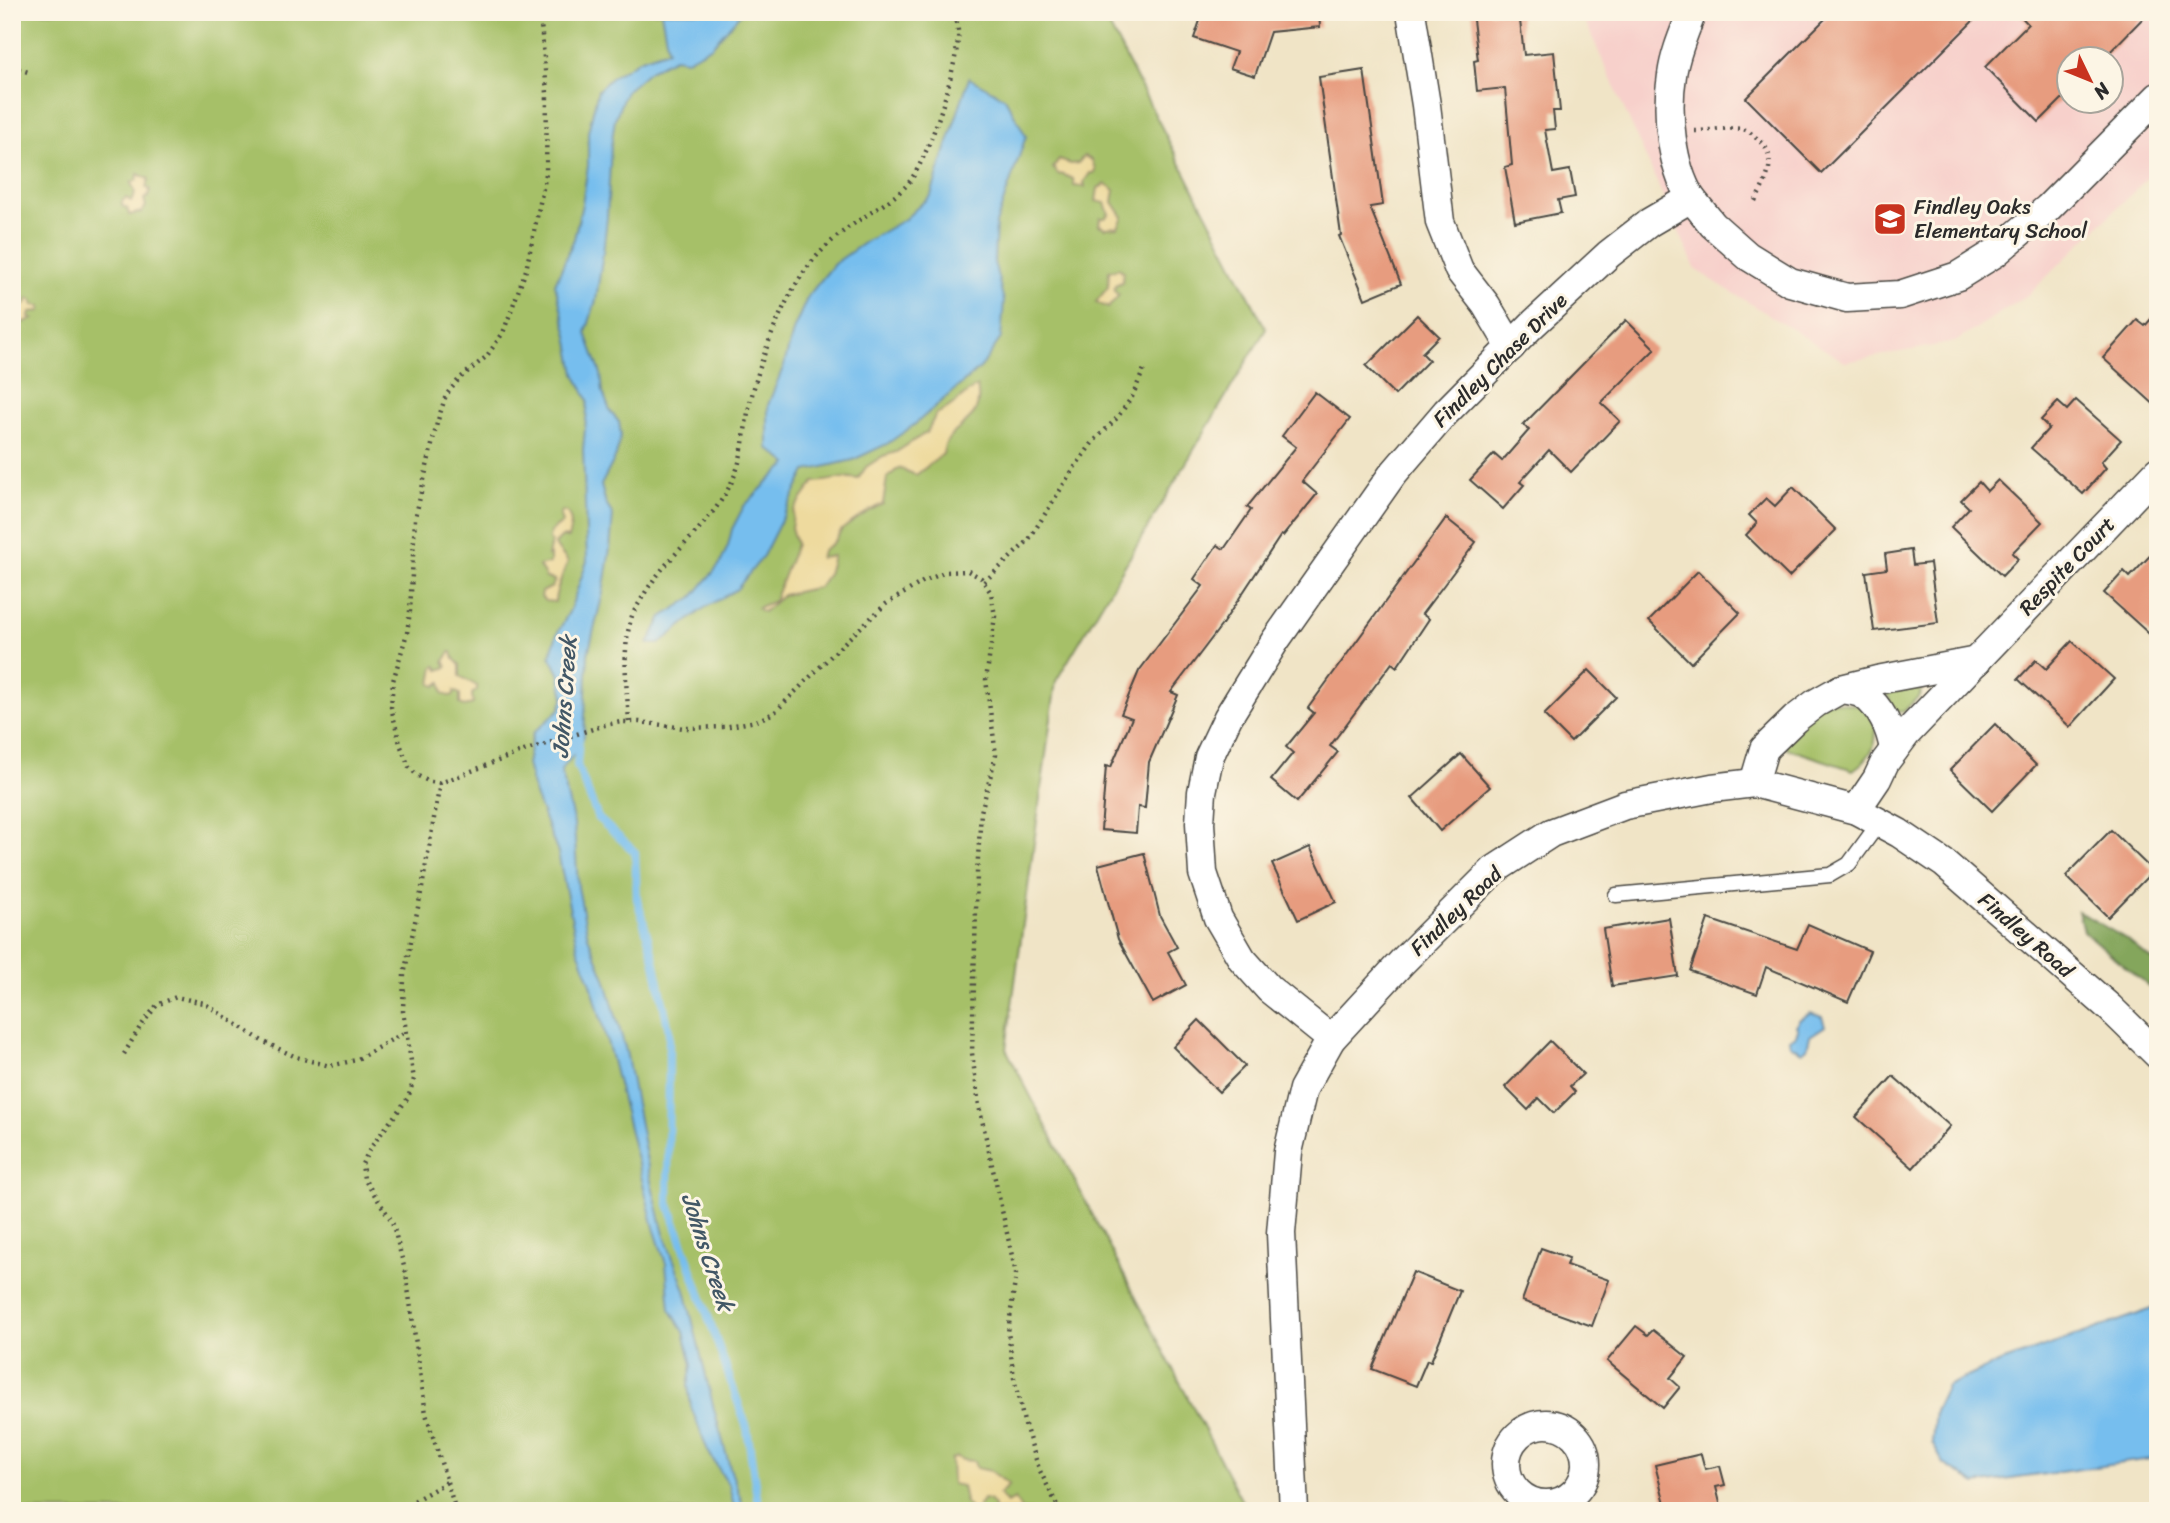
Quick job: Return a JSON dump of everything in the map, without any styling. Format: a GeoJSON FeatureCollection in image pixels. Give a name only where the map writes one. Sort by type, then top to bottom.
{"type":"FeatureCollection","features":[{"type":"Feature","properties":{"kind":"street"},"geometry":{"type":"LineString","coordinates":[[1411,12],[1426,105],[1440,222],[1459,270],[1486,306],[1511,347]]}},
{"type":"Feature","properties":{"kind":"street"},"geometry":{"type":"LineString","coordinates":[[1692,12],[1681,40],[1672,76],[1670,117],[1677,166],[1683,185],[1713,225],[1748,256],[1790,282],[1847,298],[1900,295],[1958,276],[1996,253],[2048,208],[2158,97]]}},
{"type":"Feature","properties":{"kind":"street","name":"Findley Chase Drive"},"geometry":{"type":"LineString","coordinates":[[1331,1039],[1269,989],[1242,959],[1218,918],[1203,873],[1200,823],[1202,792],[1209,757],[1228,717],[1275,641],[1392,475],[1446,412],[1609,254],[1650,222],[1691,198]]}},
{"type":"Feature","properties":{"kind":"street","name":"Respite Court"},"geometry":{"type":"LineString","coordinates":[[1867,817],[1877,779],[1885,762],[1906,734],[2158,471]]}},
{"type":"Feature","properties":{"kind":"street"},"geometry":{"type":"LineString","coordinates":[[1754,783],[1764,749],[1816,703],[1842,689],[1977,661]]}},
{"type":"Feature","properties":{"kind":"street"},"geometry":{"type":"LineString","coordinates":[[1842,689],[1862,693],[1880,713],[1891,732],[1894,750]]}},
{"type":"Feature","properties":{"kind":"street","name":"Findley Road"},"geometry":{"type":"LineString","coordinates":[[1294,1511],[1281,1233],[1288,1152],[1303,1089],[1331,1039],[1402,962],[1494,870],[1551,834],[1625,805],[1712,788],[1754,783],[1867,817],[1899,833],[1945,864],[2110,1008],[2158,1055]]}},
{"type":"Feature","properties":{"kind":"lane"},"geometry":{"type":"LineString","coordinates":[[1616,895],[1830,875],[1849,864],[1867,817]]}},
{"type":"Feature","properties":{"kind":"path"},"geometry":{"type":"LineString","coordinates":[[540,12],[547,93],[547,174],[526,270],[503,332],[486,357],[460,378],[446,395],[437,423],[415,519],[407,633],[393,681],[391,707],[400,744],[409,767],[418,776],[440,783],[524,751],[605,725],[629,722],[684,728],[724,727],[757,721],[774,713],[886,604],[924,581],[946,572],[968,571],[984,582],[991,593],[995,616],[986,680],[996,755],[981,812],[972,1053],[979,1106],[1016,1274],[1007,1332],[1014,1378],[1039,1469],[1060,1511]]}},
{"type":"Feature","properties":{"kind":"path"},"geometry":{"type":"LineString","coordinates":[[629,722],[626,650],[632,615],[653,579],[707,520],[725,495],[738,466],[749,404],[758,374],[780,316],[803,273],[837,237],[907,185],[927,151],[948,85],[958,37],[955,12]]}},
{"type":"Feature","properties":{"kind":"path"},"geometry":{"type":"LineString","coordinates":[[12,66],[28,72]]}},
{"type":"Feature","properties":{"kind":"path"},"geometry":{"type":"LineString","coordinates":[[1672,133],[1745,130],[1760,140],[1769,151],[1770,164],[1763,188],[1755,201]]}},
{"type":"Feature","properties":{"kind":"path"},"geometry":{"type":"LineString","coordinates":[[984,582],[1028,541],[1074,468],[1132,397],[1144,369]]}},
{"type":"Feature","properties":{"kind":"path"},"geometry":{"type":"LineString","coordinates":[[440,783],[404,975],[403,1012],[414,1079],[408,1098],[370,1147],[362,1164],[363,1179],[392,1221],[406,1274],[426,1415],[456,1511]]}},
{"type":"Feature","properties":{"kind":"path"},"geometry":{"type":"LineString","coordinates":[[124,1054],[157,1005],[176,997],[204,1003],[262,1041],[296,1057],[330,1066],[356,1060],[407,1031]]}},
{"type":"Feature","properties":{"kind":"path"},"geometry":{"type":"LineString","coordinates":[[396,1511],[447,1482]]}},
{"type":"Feature","properties":{"kind":"shaded area","name":"Findley Oaks Elementary School"},"geometry":{"type":"Polygon","coordinates":[[[1581,12],[2158,12],[2158,168],[2029,294],[1955,342],[1845,362],[1696,270],[1581,12]]]}},
{"type":"Feature","properties":{"kind":"green space"},"geometry":{"type":"Polygon","coordinates":[[[12,12],[1102,12],[1266,329],[1056,681],[1006,1049],[1247,1511],[12,1511],[12,12]]]}},
{"type":"Feature","properties":{"kind":"green space"},"geometry":{"type":"Polygon","coordinates":[[[1913,676],[1922,687],[1919,696],[1903,712],[1894,711],[1889,697],[1879,686],[1913,676]]]}},
{"type":"Feature","properties":{"kind":"green space"},"geometry":{"type":"Polygon","coordinates":[[[1823,700],[1863,706],[1873,721],[1876,733],[1874,746],[1868,757],[1853,770],[1786,748],[1788,734],[1823,700]]]}},
{"type":"Feature","properties":{"kind":"green space"},"geometry":{"type":"Polygon","coordinates":[[[2078,911],[2128,940],[2158,965],[2158,994],[2083,931],[2078,911]]]}},
{"type":"Feature","properties":{"kind":"sand"},"geometry":{"type":"Polygon","coordinates":[[[1084,156],[1092,160],[1095,169],[1084,182],[1085,187],[1074,186],[1073,179],[1058,174],[1053,168],[1059,160],[1078,163],[1084,156]]]}},
{"type":"Feature","properties":{"kind":"sand"},"geometry":{"type":"Polygon","coordinates":[[[138,174],[149,179],[146,187],[150,190],[148,197],[144,199],[146,206],[142,212],[129,215],[127,208],[122,206],[122,201],[126,198],[131,201],[133,199],[135,193],[131,183],[137,180],[138,174]]]}},
{"type":"Feature","properties":{"kind":"sand"},"geometry":{"type":"Polygon","coordinates":[[[1106,184],[1115,190],[1113,202],[1123,217],[1118,227],[1105,228],[1099,225],[1100,218],[1109,214],[1105,203],[1096,201],[1098,188],[1106,184]]]}},
{"type":"Feature","properties":{"kind":"sand"},"geometry":{"type":"Polygon","coordinates":[[[1119,268],[1123,272],[1122,282],[1115,285],[1114,291],[1119,295],[1108,308],[1096,302],[1108,287],[1109,271],[1119,268]]]}},
{"type":"Feature","properties":{"kind":"sand"},"geometry":{"type":"Polygon","coordinates":[[[28,298],[34,305],[41,306],[41,311],[30,312],[29,317],[33,319],[12,326],[12,315],[18,313],[20,306],[26,304],[28,298]]]}},
{"type":"Feature","properties":{"kind":"sand"},"geometry":{"type":"Polygon","coordinates":[[[977,386],[976,410],[951,436],[943,454],[916,475],[899,468],[887,478],[883,504],[842,529],[834,542],[824,549],[820,558],[833,556],[828,574],[819,587],[783,595],[763,612],[757,608],[774,601],[796,544],[791,528],[794,510],[814,482],[858,479],[866,467],[927,432],[936,414],[977,386]]]}},
{"type":"Feature","properties":{"kind":"sand"},"geometry":{"type":"Polygon","coordinates":[[[561,511],[567,512],[571,528],[568,538],[562,537],[555,544],[568,562],[555,602],[545,601],[541,597],[542,592],[552,587],[555,580],[546,578],[539,566],[550,563],[550,532],[562,523],[561,511]]]}},
{"type":"Feature","properties":{"kind":"sand"},"geometry":{"type":"Polygon","coordinates":[[[450,652],[460,665],[460,676],[477,686],[477,690],[472,694],[473,704],[460,704],[460,694],[454,691],[454,695],[443,694],[441,682],[436,686],[431,684],[434,667],[437,666],[439,670],[447,667],[444,661],[450,652]]]}},
{"type":"Feature","properties":{"kind":"sand"},"geometry":{"type":"Polygon","coordinates":[[[957,1457],[974,1461],[976,1468],[991,1471],[1009,1485],[999,1494],[1007,1503],[1015,1499],[1022,1511],[994,1511],[989,1500],[983,1499],[976,1511],[971,1511],[965,1501],[962,1486],[952,1484],[951,1459],[957,1457]]]}},
{"type":"Feature","properties":{"kind":"water"},"geometry":{"type":"Polygon","coordinates":[[[661,12],[742,12],[712,46],[687,60],[674,58],[649,71],[626,91],[615,119],[603,253],[596,300],[586,333],[601,374],[603,392],[610,411],[619,422],[621,435],[616,456],[601,485],[606,504],[613,515],[603,593],[588,654],[584,736],[576,752],[561,770],[574,824],[578,887],[588,937],[605,978],[626,1051],[650,1177],[664,1234],[685,1290],[730,1468],[745,1511],[735,1511],[729,1486],[708,1451],[691,1407],[688,1385],[692,1365],[684,1332],[670,1309],[666,1264],[654,1228],[591,984],[578,950],[558,853],[535,795],[527,764],[533,733],[560,709],[564,697],[559,673],[550,656],[587,561],[583,449],[588,400],[575,374],[555,284],[574,239],[582,204],[588,166],[588,132],[598,90],[612,77],[641,59],[668,50],[661,12]]]}},
{"type":"Feature","properties":{"kind":"water"},"geometry":{"type":"Polygon","coordinates":[[[969,78],[1005,98],[1026,136],[996,224],[994,262],[1004,301],[1001,338],[981,367],[914,425],[887,444],[853,460],[806,471],[763,556],[737,589],[703,609],[659,644],[648,644],[662,617],[693,597],[720,564],[732,529],[744,506],[788,464],[768,448],[768,405],[784,365],[794,328],[808,296],[834,264],[905,219],[931,195],[969,78]]]}},
{"type":"Feature","properties":{"kind":"water"},"geometry":{"type":"Polygon","coordinates":[[[1810,1013],[1822,1017],[1825,1026],[1810,1036],[1807,1048],[1802,1052],[1790,1045],[1789,1039],[1796,1035],[1799,1020],[1810,1013]]]}},
{"type":"Feature","properties":{"kind":"water"},"geometry":{"type":"Polygon","coordinates":[[[2158,1308],[2158,1458],[1976,1484],[1944,1464],[1932,1443],[1935,1411],[1947,1386],[1996,1364],[2158,1308]]]}},
{"type":"Feature","properties":{"kind":"building"},"geometry":{"type":"Polygon","coordinates":[[[1203,12],[1319,12],[1320,27],[1270,32],[1255,76],[1230,68],[1236,52],[1194,38],[1203,12]]]}},
{"type":"Feature","properties":{"kind":"building"},"geometry":{"type":"Polygon","coordinates":[[[1472,12],[1519,12],[1524,55],[1554,52],[1560,111],[1553,111],[1555,129],[1545,130],[1553,173],[1570,170],[1575,197],[1558,200],[1561,213],[1515,222],[1505,167],[1512,165],[1505,88],[1477,91],[1474,61],[1478,60],[1472,12]]]}},
{"type":"Feature","properties":{"kind":"building"},"geometry":{"type":"Polygon","coordinates":[[[1832,12],[1982,12],[1821,173],[1746,98],[1832,12]]]}},
{"type":"Feature","properties":{"kind":"building"},"geometry":{"type":"Polygon","coordinates":[[[2017,12],[2149,12],[2116,46],[2054,46],[2054,107],[2039,122],[1985,67],[2028,24],[2017,12]]]}},
{"type":"Feature","properties":{"kind":"building"},"geometry":{"type":"Polygon","coordinates":[[[1364,70],[1383,205],[1370,207],[1401,284],[1365,299],[1339,236],[1341,235],[1319,77],[1364,70]]]}},
{"type":"Feature","properties":{"kind":"building"},"geometry":{"type":"Polygon","coordinates":[[[2158,311],[2158,408],[2103,358],[2137,320],[2145,326],[2158,311]]]}},
{"type":"Feature","properties":{"kind":"building"},"geometry":{"type":"Polygon","coordinates":[[[1417,315],[1439,336],[1422,353],[1429,360],[1395,395],[1366,366],[1417,315]]]}},
{"type":"Feature","properties":{"kind":"building"},"geometry":{"type":"Polygon","coordinates":[[[1626,320],[1655,349],[1601,403],[1620,421],[1571,472],[1549,450],[1520,482],[1524,485],[1503,509],[1470,480],[1494,454],[1502,461],[1529,430],[1523,425],[1626,320]]]}},
{"type":"Feature","properties":{"kind":"building"},"geometry":{"type":"Polygon","coordinates":[[[1315,392],[1350,419],[1302,481],[1317,494],[1283,536],[1281,535],[1221,626],[1171,692],[1178,695],[1149,762],[1145,808],[1138,807],[1136,833],[1101,830],[1106,766],[1111,767],[1132,718],[1121,714],[1139,671],[1203,586],[1194,579],[1217,545],[1224,549],[1251,510],[1247,507],[1296,447],[1282,436],[1315,392]]]}},
{"type":"Feature","properties":{"kind":"building"},"geometry":{"type":"Polygon","coordinates":[[[2076,400],[2121,440],[2101,462],[2106,468],[2083,494],[2031,448],[2049,428],[2041,420],[2058,402],[2067,410],[2076,400]]]}},
{"type":"Feature","properties":{"kind":"building"},"geometry":{"type":"Polygon","coordinates":[[[1998,480],[2042,522],[2012,553],[2018,559],[2002,576],[1951,527],[1969,508],[1961,500],[1979,482],[1987,491],[1998,480]]]}},
{"type":"Feature","properties":{"kind":"building"},"geometry":{"type":"Polygon","coordinates":[[[1793,487],[1836,530],[1789,577],[1746,535],[1757,523],[1749,515],[1766,498],[1775,506],[1793,487]]]}},
{"type":"Feature","properties":{"kind":"building"},"geometry":{"type":"Polygon","coordinates":[[[1446,518],[1476,542],[1422,614],[1429,619],[1397,667],[1392,663],[1330,746],[1338,752],[1297,802],[1271,780],[1293,753],[1286,747],[1314,713],[1308,708],[1446,518]]]}},
{"type":"Feature","properties":{"kind":"building"},"geometry":{"type":"Polygon","coordinates":[[[2158,547],[2158,642],[2104,593],[2124,571],[2130,577],[2158,547]]]}},
{"type":"Feature","properties":{"kind":"building"},"geometry":{"type":"Polygon","coordinates":[[[1911,550],[1913,565],[1930,563],[1938,623],[1874,631],[1866,572],[1887,569],[1885,554],[1911,550]]]}},
{"type":"Feature","properties":{"kind":"building"},"geometry":{"type":"Polygon","coordinates":[[[1698,571],[1740,613],[1691,663],[1649,621],[1698,571]]]}},
{"type":"Feature","properties":{"kind":"building"},"geometry":{"type":"Polygon","coordinates":[[[2072,641],[2114,679],[2070,727],[2018,679],[2036,660],[2046,669],[2072,641]]]}},
{"type":"Feature","properties":{"kind":"building"},"geometry":{"type":"Polygon","coordinates":[[[1589,670],[1616,697],[1571,742],[1544,715],[1589,670]]]}},
{"type":"Feature","properties":{"kind":"building"},"geometry":{"type":"Polygon","coordinates":[[[1995,724],[2036,765],[1992,811],[1950,770],[1995,724]]]}},
{"type":"Feature","properties":{"kind":"building"},"geometry":{"type":"Polygon","coordinates":[[[1461,754],[1490,787],[1440,831],[1412,798],[1461,754]]]}},
{"type":"Feature","properties":{"kind":"building"},"geometry":{"type":"Polygon","coordinates":[[[2111,830],[2153,871],[2108,917],[2066,876],[2111,830]]]}},
{"type":"Feature","properties":{"kind":"building"},"geometry":{"type":"Polygon","coordinates":[[[1310,847],[1336,902],[1298,920],[1272,864],[1310,847]]]}},
{"type":"Feature","properties":{"kind":"building"},"geometry":{"type":"Polygon","coordinates":[[[1144,853],[1160,916],[1177,947],[1168,952],[1186,985],[1153,1003],[1118,939],[1098,865],[1144,853]]]}},
{"type":"Feature","properties":{"kind":"building"},"geometry":{"type":"Polygon","coordinates":[[[1669,918],[1678,976],[1612,986],[1603,929],[1669,918]]]}},
{"type":"Feature","properties":{"kind":"building"},"geometry":{"type":"Polygon","coordinates":[[[1708,919],[1797,949],[1808,924],[1870,951],[1848,1002],[1766,967],[1757,994],[1690,971],[1708,919]]]}},
{"type":"Feature","properties":{"kind":"building"},"geometry":{"type":"Polygon","coordinates":[[[1199,1020],[1245,1066],[1219,1092],[1173,1047],[1199,1020]]]}},
{"type":"Feature","properties":{"kind":"building"},"geometry":{"type":"Polygon","coordinates":[[[1550,1041],[1583,1074],[1570,1086],[1575,1092],[1554,1113],[1539,1098],[1528,1110],[1505,1087],[1550,1041]]]}},
{"type":"Feature","properties":{"kind":"building"},"geometry":{"type":"Polygon","coordinates":[[[1893,1076],[1950,1126],[1913,1168],[1856,1117],[1893,1076]]]}},
{"type":"Feature","properties":{"kind":"building"},"geometry":{"type":"Polygon","coordinates":[[[1541,1248],[1569,1258],[1566,1265],[1609,1280],[1592,1326],[1522,1301],[1541,1248]]]}},
{"type":"Feature","properties":{"kind":"building"},"geometry":{"type":"Polygon","coordinates":[[[1413,1272],[1460,1291],[1431,1361],[1427,1360],[1416,1386],[1372,1369],[1413,1272]]]}},
{"type":"Feature","properties":{"kind":"building"},"geometry":{"type":"Polygon","coordinates":[[[1636,1326],[1648,1335],[1653,1330],[1687,1357],[1670,1378],[1680,1387],[1663,1408],[1607,1361],[1636,1326]]]}},
{"type":"Feature","properties":{"kind":"building"},"geometry":{"type":"Polygon","coordinates":[[[1701,1454],[1705,1469],[1720,1466],[1725,1485],[1716,1487],[1722,1511],[1667,1511],[1655,1465],[1701,1454]]]}},
{"type":"Feature","properties":{"kind":"waterway","name":"Johns Creek"},"geometry":{"type":"LineString","coordinates":[[579,737],[577,765],[598,818],[635,852],[637,899],[654,959],[669,1031],[668,1202],[747,1428],[759,1511]]}},
{"type":"Feature","properties":{"kind":"place","name":"Findley Oaks Elementary School"},"geometry":{"type":"Point","coordinates":[1890,219]}}]}
